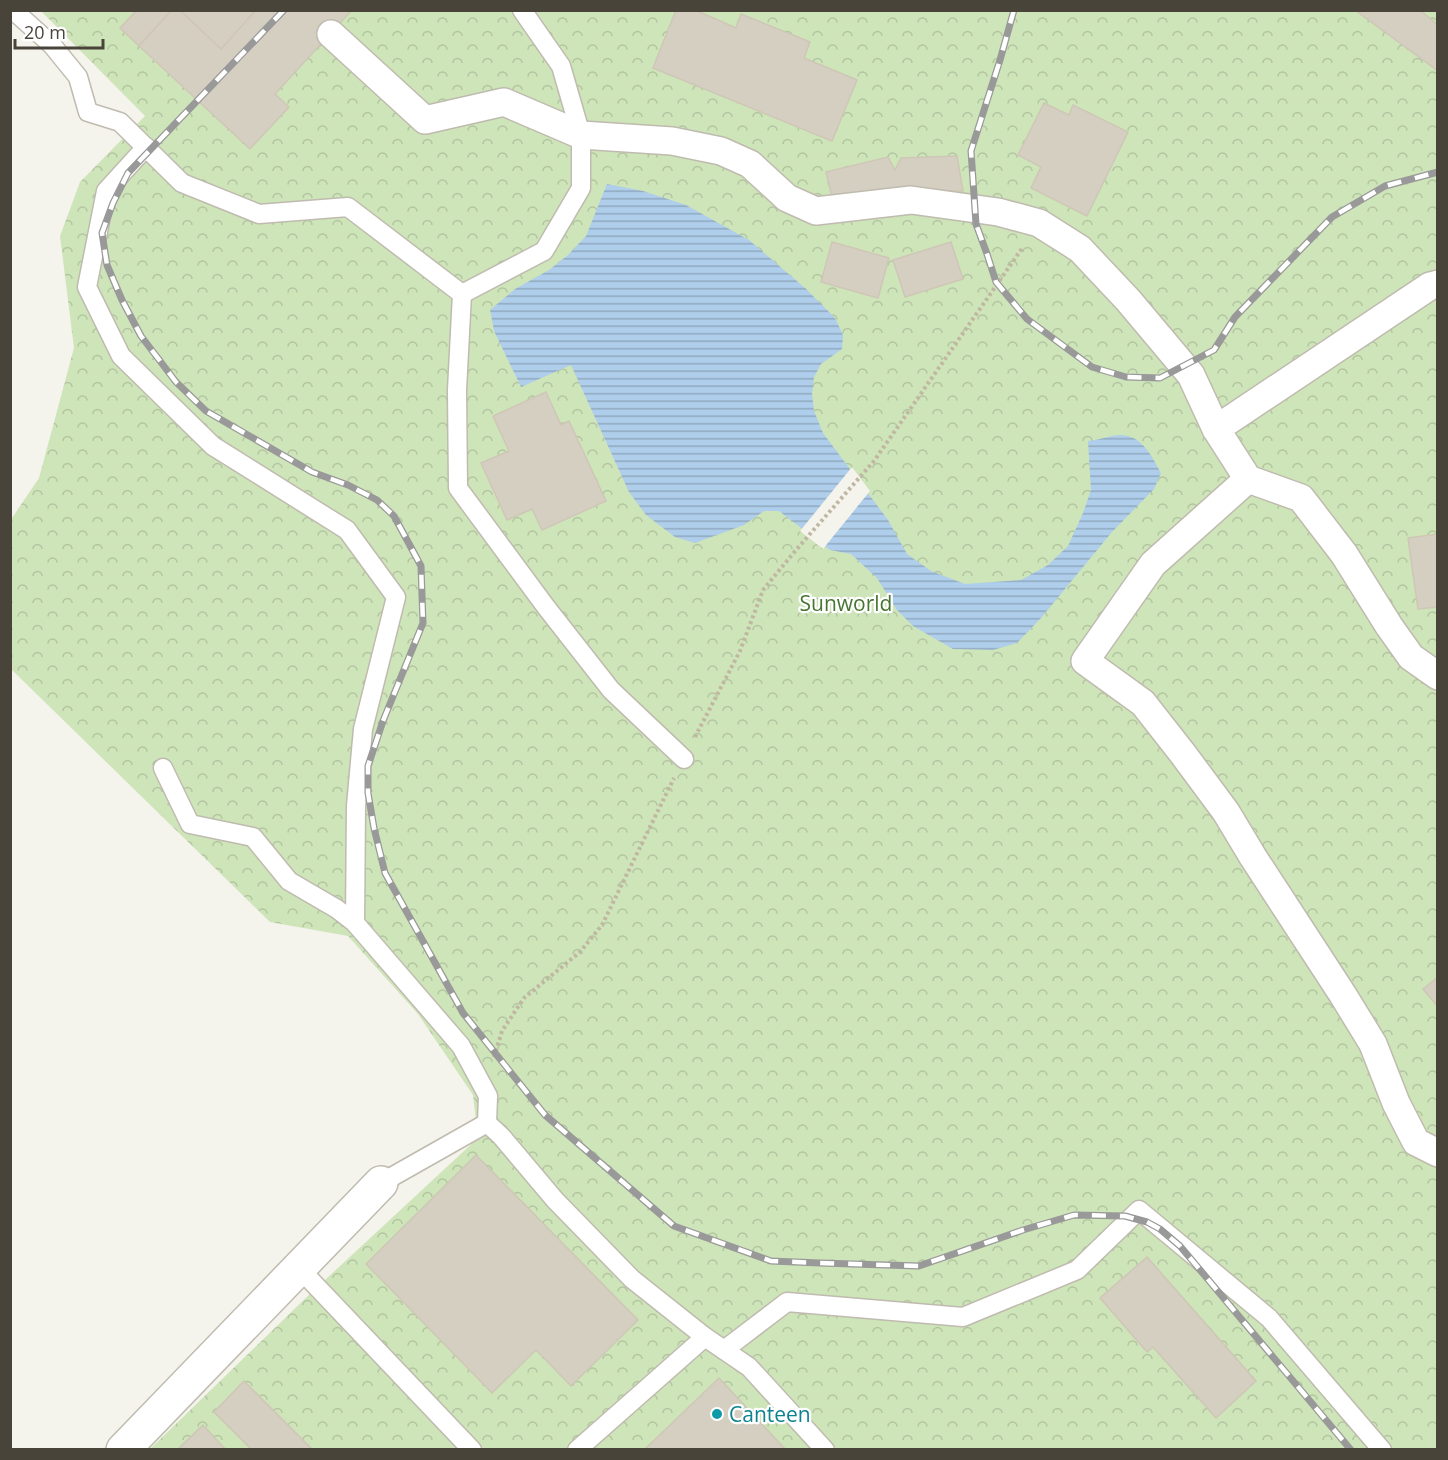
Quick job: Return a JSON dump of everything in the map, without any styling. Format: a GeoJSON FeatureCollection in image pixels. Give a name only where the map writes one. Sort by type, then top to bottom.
{"type":"FeatureCollection","features":[{"type":"Feature","properties":{"kind":"street"},"geometry":{"type":"LineString","coordinates":[[331,34],[425,120],[504,102],[581,135],[672,141],[721,151],[750,164],[788,198],[816,212],[911,200],[998,212],[1039,224],[1080,249],[1128,300],[1191,375],[1216,429],[1248,479],[1301,498],[1344,554],[1411,657],[1437,676]]}},
{"type":"Feature","properties":{"kind":"street"},"geometry":{"type":"LineString","coordinates":[[1216,429],[1430,286],[1437,284]]}},
{"type":"Feature","properties":{"kind":"street"},"geometry":{"type":"LineString","coordinates":[[1248,479],[1153,564],[1085,661],[1143,703],[1226,812],[1373,1044],[1396,1103],[1416,1142],[1437,1153]]}},
{"type":"Feature","properties":{"kind":"street"},"geometry":{"type":"LineString","coordinates":[[123,1449],[381,1183]]}},
{"type":"Feature","properties":{"kind":"lane"},"geometry":{"type":"LineString","coordinates":[[13,10],[52,45],[78,77],[88,112],[120,122],[182,183],[259,214],[348,207],[462,294]]}},
{"type":"Feature","properties":{"kind":"lane"},"geometry":{"type":"LineString","coordinates":[[462,294],[544,251],[581,188],[581,135],[561,66],[522,10]]}},
{"type":"Feature","properties":{"kind":"lane"},"geometry":{"type":"LineString","coordinates":[[146,147],[106,191],[87,286],[121,356],[213,446],[347,530],[396,597],[363,729],[356,806],[356,923]]}},
{"type":"Feature","properties":{"kind":"lane"},"geometry":{"type":"LineString","coordinates":[[462,294],[457,390],[458,488],[611,690],[684,759]]}},
{"type":"Feature","properties":{"kind":"lane"},"geometry":{"type":"LineString","coordinates":[[163,768],[190,824],[253,837],[289,881],[356,923],[461,1046],[488,1096],[487,1123],[501,1136],[555,1200],[632,1279],[705,1337],[749,1368],[825,1449]]}},
{"type":"Feature","properties":{"kind":"lane"},"geometry":{"type":"LineString","coordinates":[[381,1183],[487,1123]]}},
{"type":"Feature","properties":{"kind":"lane"},"geometry":{"type":"LineString","coordinates":[[724,1350],[787,1302],[963,1317],[1077,1270],[1139,1210],[1269,1318],[1382,1449]]}},
{"type":"Feature","properties":{"kind":"lane"},"geometry":{"type":"LineString","coordinates":[[299,1268],[472,1449]]}},
{"type":"Feature","properties":{"kind":"lane"},"geometry":{"type":"LineString","coordinates":[[577,1449],[705,1337]]}},
{"type":"Feature","properties":{"kind":"path"},"geometry":{"type":"LineString","coordinates":[[488,1096],[489,1076],[502,1031],[524,998],[580,952],[602,926],[702,722],[740,651],[764,590],[874,460],[1039,224]]}},
{"type":"Feature","properties":{"kind":"green space","name":"Sunworld"},"geometry":{"type":"Polygon","coordinates":[[[41,11],[1437,11],[1437,1449],[150,1449],[311,1293],[478,1138],[473,1095],[418,1014],[348,936],[270,922],[11,669],[10,521],[39,478],[74,348],[60,236],[80,182],[145,116],[41,11]]]}},
{"type":"Feature","properties":{"kind":"water"},"geometry":{"type":"Polygon","coordinates":[[[607,184],[643,191],[686,205],[749,240],[805,288],[835,318],[843,335],[842,349],[821,364],[814,377],[812,393],[814,411],[823,433],[888,520],[907,554],[931,571],[965,584],[1021,580],[1048,565],[1068,546],[1091,490],[1088,441],[1121,435],[1129,436],[1141,443],[1161,473],[1154,489],[1112,532],[1041,618],[1017,643],[993,650],[953,649],[913,626],[897,610],[877,578],[851,554],[830,550],[779,511],[764,511],[744,525],[695,543],[675,537],[646,515],[629,492],[571,365],[521,387],[494,331],[490,310],[515,289],[549,270],[568,255],[586,236],[607,184]]]}},
{"type":"Feature","properties":{"kind":"pier"},"geometry":{"type":"Polygon","coordinates":[[[852,467],[870,491],[823,549],[800,531],[852,467]]]}},
{"type":"Feature","properties":{"kind":"building"},"geometry":{"type":"Polygon","coordinates":[[[137,10],[172,10],[139,46],[120,28],[137,10]]]}},
{"type":"Feature","properties":{"kind":"building"},"geometry":{"type":"Polygon","coordinates":[[[172,10],[180,10],[221,49],[256,10],[352,10],[275,94],[289,107],[250,149],[139,46],[172,10]]]}},
{"type":"Feature","properties":{"kind":"building"},"geometry":{"type":"Polygon","coordinates":[[[180,10],[256,10],[221,49],[180,10]]]}},
{"type":"Feature","properties":{"kind":"building"},"geometry":{"type":"Polygon","coordinates":[[[676,10],[695,10],[736,28],[741,14],[810,42],[804,58],[857,80],[832,141],[653,68],[676,10]]]}},
{"type":"Feature","properties":{"kind":"building"},"geometry":{"type":"Polygon","coordinates":[[[1355,10],[1420,10],[1438,25],[1438,71],[1355,10]]]}},
{"type":"Feature","properties":{"kind":"building"},"geometry":{"type":"Polygon","coordinates":[[[1044,103],[1069,115],[1073,105],[1128,132],[1087,216],[1031,188],[1041,167],[1018,155],[1044,103]]]}},
{"type":"Feature","properties":{"kind":"building"},"geometry":{"type":"Polygon","coordinates":[[[957,156],[963,191],[899,191],[834,205],[826,172],[888,157],[895,170],[901,158],[957,156]]]}},
{"type":"Feature","properties":{"kind":"building"},"geometry":{"type":"Polygon","coordinates":[[[832,242],[889,258],[878,298],[821,282],[832,242]]]}},
{"type":"Feature","properties":{"kind":"building"},"geometry":{"type":"Polygon","coordinates":[[[951,242],[963,279],[905,297],[893,260],[951,242]]]}},
{"type":"Feature","properties":{"kind":"building"},"geometry":{"type":"Polygon","coordinates":[[[546,392],[561,425],[569,421],[606,501],[542,530],[532,509],[507,520],[481,463],[509,451],[493,416],[546,392]]]}},
{"type":"Feature","properties":{"kind":"building"},"geometry":{"type":"Polygon","coordinates":[[[1438,534],[1438,607],[1418,609],[1408,538],[1438,534]]]}},
{"type":"Feature","properties":{"kind":"building"},"geometry":{"type":"Polygon","coordinates":[[[1438,977],[1438,1007],[1423,989],[1438,977]]]}},
{"type":"Feature","properties":{"kind":"building"},"geometry":{"type":"Polygon","coordinates":[[[476,1155],[638,1320],[571,1386],[536,1350],[492,1393],[366,1264],[476,1155]]]}},
{"type":"Feature","properties":{"kind":"building"},"geometry":{"type":"Polygon","coordinates":[[[1147,1257],[1256,1381],[1216,1418],[1153,1347],[1147,1352],[1100,1298],[1147,1257]]]}},
{"type":"Feature","properties":{"kind":"building","name":"Canteen"},"geometry":{"type":"Polygon","coordinates":[[[719,1378],[786,1450],[644,1450],[719,1378]]]}},
{"type":"Feature","properties":{"kind":"building"},"geometry":{"type":"Polygon","coordinates":[[[244,1381],[313,1450],[252,1450],[214,1412],[244,1381]]]}},
{"type":"Feature","properties":{"kind":"building"},"geometry":{"type":"Polygon","coordinates":[[[203,1425],[226,1450],[177,1450],[203,1425]]]}},
{"type":"Feature","properties":{"kind":"railway"},"geometry":{"type":"LineString","coordinates":[[284,10],[128,173],[113,203],[102,233],[107,265],[141,336],[176,382],[206,411],[312,472],[348,485],[377,500],[394,516],[421,566],[423,623],[383,721],[368,766],[368,793],[385,873],[463,1013],[545,1115],[674,1226],[771,1261],[919,1266],[1074,1215],[1125,1216],[1147,1222],[1160,1229],[1180,1246],[1351,1450]]}},
{"type":"Feature","properties":{"kind":"railway"},"geometry":{"type":"LineString","coordinates":[[1014,10],[971,151],[976,224],[996,282],[1027,319],[1092,367],[1126,377],[1160,378],[1214,350],[1235,317],[1332,217],[1385,186],[1438,172]]}},
{"type":"Feature","properties":{"kind":"place","name":"Canteen"},"geometry":{"type":"Point","coordinates":[717,1414]}}]}
